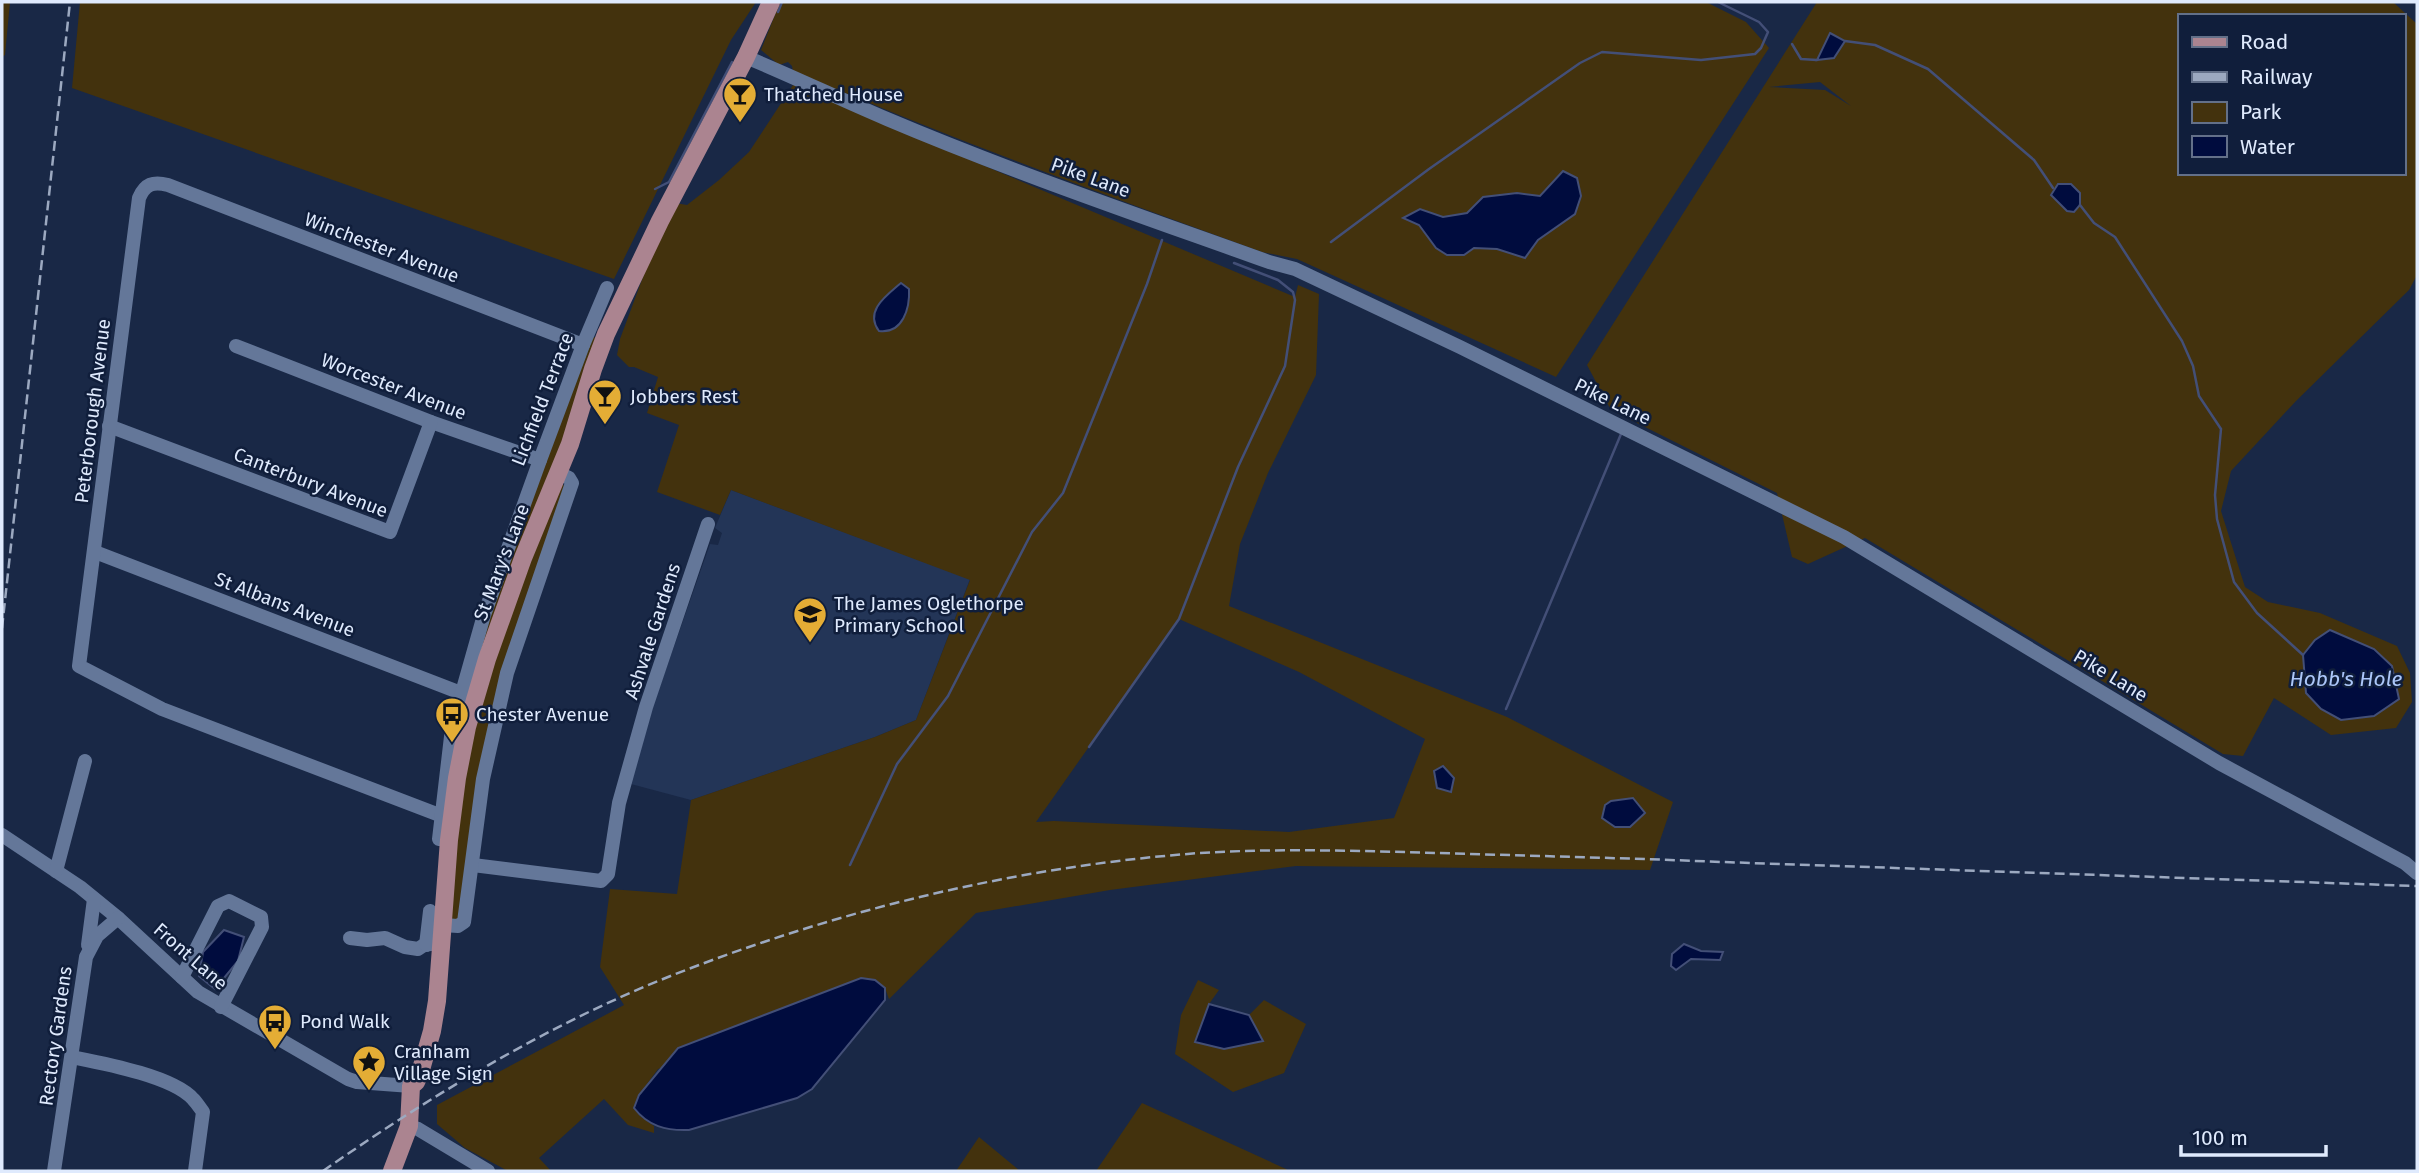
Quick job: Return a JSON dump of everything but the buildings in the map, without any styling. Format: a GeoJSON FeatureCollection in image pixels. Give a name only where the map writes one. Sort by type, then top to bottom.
{"type":"FeatureCollection","features":[{"type":"Feature","properties":{"kind":"main road","name":"St Mary's Lane"},"geometry":{"type":"LineString","coordinates":[[392,1171],[409,1126],[411,1086],[420,1073],[432,1031],[437,937],[457,778],[467,727],[481,679],[523,558],[570,443],[593,369],[598,332],[660,222],[746,57],[771,2]]}},
{"type":"Feature","properties":{"kind":"street","name":"Pike Lane"},"geometry":{"type":"LineString","coordinates":[[746,57],[886,119],[1017,171],[1295,269],[1460,347],[1844,537],[2219,763],[2405,863],[2417,873]]}},
{"type":"Feature","properties":{"kind":"street","name":"Peterborough Avenue"},"geometry":{"type":"LineString","coordinates":[[168,185],[150,184],[144,188],[139,198],[79,666],[162,709],[442,816]]}},
{"type":"Feature","properties":{"kind":"street","name":"Winchester Avenue"},"geometry":{"type":"LineString","coordinates":[[168,185],[583,345]]}},
{"type":"Feature","properties":{"kind":"street","name":"Lichfield Terrace"},"geometry":{"type":"LineString","coordinates":[[449,840],[439,839],[448,754],[461,693],[497,577],[583,345],[598,332],[607,288]]}},
{"type":"Feature","properties":{"kind":"street","name":"Worcester Avenue"},"geometry":{"type":"LineString","coordinates":[[236,346],[431,422],[540,460]]}},
{"type":"Feature","properties":{"kind":"street","name":"Canterbury Avenue"},"geometry":{"type":"LineString","coordinates":[[109,426],[390,532],[431,422]]}},
{"type":"Feature","properties":{"kind":"street"},"geometry":{"type":"LineString","coordinates":[[350,938],[385,938],[405,947],[418,949],[464,922],[483,779],[507,673],[572,483],[569,478],[559,473]]}},
{"type":"Feature","properties":{"kind":"street","name":"Ashvale Gardens"},"geometry":{"type":"LineString","coordinates":[[473,865],[601,881],[607,874],[619,803],[646,707],[708,524]]}},
{"type":"Feature","properties":{"kind":"street","name":"St Albans Avenue"},"geometry":{"type":"LineString","coordinates":[[95,552],[461,693]]}},
{"type":"Feature","properties":{"kind":"street"},"geometry":{"type":"LineString","coordinates":[[56,871],[85,761]]}},
{"type":"Feature","properties":{"kind":"street","name":"Front Lane"},"geometry":{"type":"LineString","coordinates":[[6,838],[94,899],[198,992],[221,1007],[348,1079],[411,1086]]}},
{"type":"Feature","properties":{"kind":"street"},"geometry":{"type":"LineString","coordinates":[[86,957],[94,899]]}},
{"type":"Feature","properties":{"kind":"street"},"geometry":{"type":"LineString","coordinates":[[183,977],[218,906],[229,901],[261,917],[262,927],[221,1007]]}},
{"type":"Feature","properties":{"kind":"street"},"geometry":{"type":"LineString","coordinates":[[430,911],[437,937]]}},
{"type":"Feature","properties":{"kind":"street","name":"Rectory Gardens"},"geometry":{"type":"LineString","coordinates":[[54,1171],[86,957],[97,936],[118,918]]}},
{"type":"Feature","properties":{"kind":"street"},"geometry":{"type":"LineString","coordinates":[[72,1057],[134,1070],[192,1096],[203,1112],[195,1171]]}},
{"type":"Feature","properties":{"kind":"street"},"geometry":{"type":"LineString","coordinates":[[409,1126],[488,1171]]}},
{"type":"Feature","properties":{"kind":"shaded area","name":"The James Oglethorpe Primary School"},"geometry":{"type":"Polygon","coordinates":[[[731,490],[970,579],[916,720],[875,737],[691,800],[631,784],[652,709],[710,544],[718,545],[722,533],[715,528],[731,490]]]}},
{"type":"Feature","properties":{"kind":"green space"},"geometry":{"type":"Polygon","coordinates":[[[2,2],[10,2],[5,55],[2,57],[2,2]]]}},
{"type":"Feature","properties":{"kind":"green space"},"geometry":{"type":"Polygon","coordinates":[[[80,2],[756,2],[731,40],[614,279],[72,88],[80,2]]]}},
{"type":"Feature","properties":{"kind":"green space"},"geometry":{"type":"Polygon","coordinates":[[[780,2],[1706,2],[1746,22],[1769,48],[1556,377],[1297,259],[1262,252],[1085,187],[793,71],[788,62],[779,65],[761,50],[780,2]]]}},
{"type":"Feature","properties":{"kind":"green space"},"geometry":{"type":"Polygon","coordinates":[[[1817,2],[2393,2],[2417,24],[2417,275],[2409,290],[2296,401],[2231,471],[2221,511],[2245,587],[2268,602],[2320,613],[2397,646],[2410,673],[2412,702],[2396,728],[2331,735],[2274,698],[2243,756],[2223,754],[1865,538],[1808,564],[1792,557],[1777,493],[1611,410],[1587,365],[1817,2]],[[1820,82],[1769,87],[1825,90],[1851,106],[1820,82]],[[2330,630],[2392,666],[2374,649],[2330,630]]]}},
{"type":"Feature","properties":{"kind":"green space"},"geometry":{"type":"Polygon","coordinates":[[[793,85],[1295,297],[1298,285],[1319,294],[1316,375],[1268,473],[1240,544],[1229,606],[1507,717],[1673,802],[1650,870],[1296,866],[1110,890],[976,913],[889,999],[885,988],[658,1069],[639,1095],[634,1108],[654,1126],[654,1133],[628,1125],[604,1099],[539,1158],[551,1171],[508,1171],[465,1148],[437,1124],[437,1105],[624,1005],[600,967],[610,889],[677,894],[691,800],[875,737],[916,720],[970,580],[731,490],[720,515],[657,492],[679,425],[647,413],[658,377],[629,367],[617,355],[620,339],[656,242],[675,203],[687,205],[749,152],[793,85]],[[1179,619],[1036,822],[1289,832],[1394,818],[1425,739],[1299,672],[1179,619]]]}},
{"type":"Feature","properties":{"kind":"green space"},"geometry":{"type":"Polygon","coordinates":[[[591,339],[597,339],[556,469],[460,712],[479,646],[591,339]]]}},
{"type":"Feature","properties":{"kind":"green space"},"geometry":{"type":"Polygon","coordinates":[[[562,484],[567,488],[515,635],[459,920],[451,920],[459,791],[492,658],[562,484]]]}},
{"type":"Feature","properties":{"kind":"green space"},"geometry":{"type":"Polygon","coordinates":[[[1198,980],[1219,990],[1209,1004],[1196,1042],[1262,1041],[1249,1015],[1264,1000],[1306,1024],[1284,1073],[1233,1092],[1175,1054],[1181,1015],[1198,980]]]}},
{"type":"Feature","properties":{"kind":"green space"},"geometry":{"type":"Polygon","coordinates":[[[1142,1103],[1286,1169],[1289,1171],[1096,1171],[1142,1103]]]}},
{"type":"Feature","properties":{"kind":"green space"},"geometry":{"type":"Polygon","coordinates":[[[979,1137],[1020,1171],[956,1171],[979,1137]]]}},
{"type":"Feature","properties":{"kind":"water"},"geometry":{"type":"Polygon","coordinates":[[[1830,33],[1845,41],[1834,58],[1817,60],[1830,33]]]}},
{"type":"Feature","properties":{"kind":"water"},"geometry":{"type":"Polygon","coordinates":[[[1563,171],[1577,178],[1581,196],[1575,214],[1538,240],[1525,258],[1497,249],[1474,248],[1464,255],[1447,255],[1436,248],[1419,225],[1403,218],[1420,209],[1443,217],[1467,213],[1483,197],[1517,193],[1540,196],[1563,171]]]}},
{"type":"Feature","properties":{"kind":"water"},"geometry":{"type":"Polygon","coordinates":[[[2058,184],[2071,184],[2080,193],[2080,205],[2074,212],[2067,211],[2051,195],[2058,184]]]}},
{"type":"Feature","properties":{"kind":"water"},"geometry":{"type":"Polygon","coordinates":[[[901,283],[909,289],[903,318],[894,328],[879,331],[875,324],[875,310],[901,283]]]}},
{"type":"Feature","properties":{"kind":"water","name":"Hobb's Hole"},"geometry":{"type":"Polygon","coordinates":[[[2330,630],[2374,649],[2392,666],[2399,699],[2374,716],[2341,720],[2321,709],[2306,693],[2303,655],[2315,640],[2330,630]]]}},
{"type":"Feature","properties":{"kind":"water"},"geometry":{"type":"Polygon","coordinates":[[[1443,766],[1454,778],[1451,792],[1437,788],[1434,771],[1443,766]]]}},
{"type":"Feature","properties":{"kind":"water"},"geometry":{"type":"Polygon","coordinates":[[[1633,798],[1645,813],[1630,827],[1615,827],[1602,818],[1605,805],[1611,801],[1633,798]]]}},
{"type":"Feature","properties":{"kind":"water"},"geometry":{"type":"Polygon","coordinates":[[[224,930],[244,937],[238,961],[215,989],[199,976],[203,952],[224,930]]]}},
{"type":"Feature","properties":{"kind":"water"},"geometry":{"type":"Polygon","coordinates":[[[1684,944],[1701,951],[1723,952],[1720,960],[1691,959],[1676,970],[1671,966],[1672,954],[1684,944]]]}},
{"type":"Feature","properties":{"kind":"water"},"geometry":{"type":"Polygon","coordinates":[[[861,978],[875,980],[885,988],[885,1000],[812,1089],[797,1098],[689,1130],[658,1126],[645,1119],[634,1108],[639,1095],[678,1048],[861,978]]]}},
{"type":"Feature","properties":{"kind":"water"},"geometry":{"type":"Polygon","coordinates":[[[1209,1004],[1249,1015],[1263,1041],[1224,1049],[1195,1042],[1209,1004]]]}},
{"type":"Feature","properties":{"kind":"waterway"},"geometry":{"type":"LineString","coordinates":[[778,12],[782,2]]}},
{"type":"Feature","properties":{"kind":"waterway"},"geometry":{"type":"LineString","coordinates":[[1331,242],[1580,63],[1602,52],[1701,60],[1755,54],[1761,48],[1768,32],[1759,22],[1718,2]]}},
{"type":"Feature","properties":{"kind":"waterway"},"geometry":{"type":"LineString","coordinates":[[1845,41],[1875,45],[1928,69],[2034,160],[2053,188]]}},
{"type":"Feature","properties":{"kind":"waterway"},"geometry":{"type":"LineString","coordinates":[[1792,44],[1801,59],[1817,60]]}},
{"type":"Feature","properties":{"kind":"waterway"},"geometry":{"type":"LineString","coordinates":[[655,189],[669,182],[732,62]]}},
{"type":"Feature","properties":{"kind":"waterway"},"geometry":{"type":"LineString","coordinates":[[2080,205],[2094,223],[2115,237],[2182,341],[2193,366],[2199,396],[2221,429],[2215,495],[2217,519],[2234,582],[2257,613],[2303,655]]}},
{"type":"Feature","properties":{"kind":"waterway"},"geometry":{"type":"LineString","coordinates":[[850,865],[897,764],[948,696],[1032,532],[1063,493],[1162,240]]}},
{"type":"Feature","properties":{"kind":"waterway"},"geometry":{"type":"LineString","coordinates":[[1089,747],[1179,619],[1238,467],[1285,366],[1295,300],[1293,292],[1278,280],[1234,263]]}},
{"type":"Feature","properties":{"kind":"waterway"},"geometry":{"type":"LineString","coordinates":[[1506,709],[1621,434]]}},
{"type":"Feature","properties":{"kind":"railway"},"geometry":{"type":"LineString","coordinates":[[2,628],[70,2]]}},
{"type":"Feature","properties":{"kind":"railway"},"geometry":{"type":"LineString","coordinates":[[323,1171],[406,1115],[492,1063],[581,1016],[673,975],[736,951],[866,911],[932,894],[1065,868],[1200,853],[1320,850],[2417,886]]}},
{"type":"Feature","properties":{"kind":"place","name":"Thatched House"},"geometry":{"type":"Point","coordinates":[740,124]}},
{"type":"Feature","properties":{"kind":"place","name":"Jobbers Rest"},"geometry":{"type":"Point","coordinates":[605,426]}},
{"type":"Feature","properties":{"kind":"place","name":"The James Oglethorpe Primary School"},"geometry":{"type":"Point","coordinates":[810,644]}},
{"type":"Feature","properties":{"kind":"place","name":"Chester Avenue"},"geometry":{"type":"Point","coordinates":[452,744]}},
{"type":"Feature","properties":{"kind":"place","name":"Pond Walk"},"geometry":{"type":"Point","coordinates":[275,1051]}},
{"type":"Feature","properties":{"kind":"place","name":"Cranham Village Sign"},"geometry":{"type":"Point","coordinates":[369,1092]}}]}
